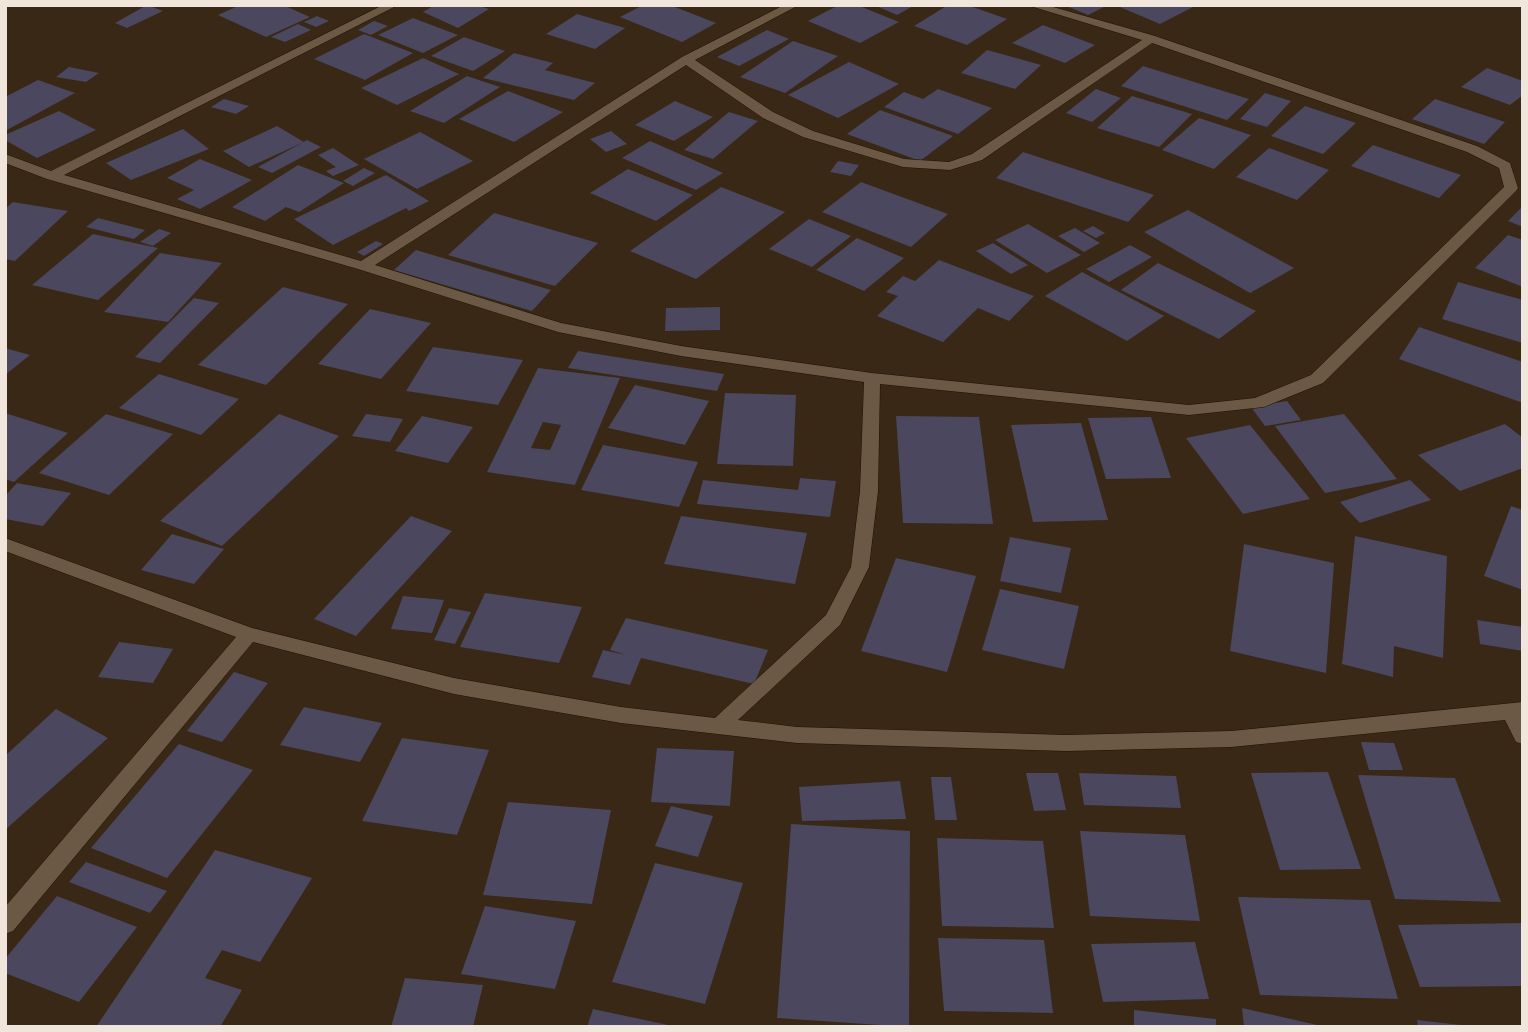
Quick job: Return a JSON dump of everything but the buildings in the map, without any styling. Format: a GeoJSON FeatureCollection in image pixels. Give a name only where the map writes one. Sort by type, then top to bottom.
{"type":"FeatureCollection","features":[{"type":"Feature","properties":{"kind":"street"},"geometry":{"type":"LineString","coordinates":[[51,176],[392,5]]}},
{"type":"Feature","properties":{"kind":"street"},"geometry":{"type":"LineString","coordinates":[[363,266],[686,61],[793,5]]}},
{"type":"Feature","properties":{"kind":"street"},"geometry":{"type":"LineString","coordinates":[[5,158],[51,176],[363,266],[558,327],[681,351],[872,378],[1189,410],[1258,403],[1317,379],[1511,188],[1504,166],[1472,149],[1151,39],[1033,5]]}},
{"type":"Feature","properties":{"kind":"street"},"geometry":{"type":"LineString","coordinates":[[686,61],[768,115],[808,134],[903,163],[950,166],[978,157],[1151,39]]}},
{"type":"Feature","properties":{"kind":"street"},"geometry":{"type":"LineString","coordinates":[[719,726],[833,620],[860,567],[869,491],[872,378]]}},
{"type":"Feature","properties":{"kind":"street"},"geometry":{"type":"LineString","coordinates":[[5,544],[249,634],[454,686],[621,715],[797,735],[1066,743],[1231,739],[1517,711],[1523,736]]}},
{"type":"Feature","properties":{"kind":"street"},"geometry":{"type":"LineString","coordinates":[[5,924],[249,634]]}}]}
